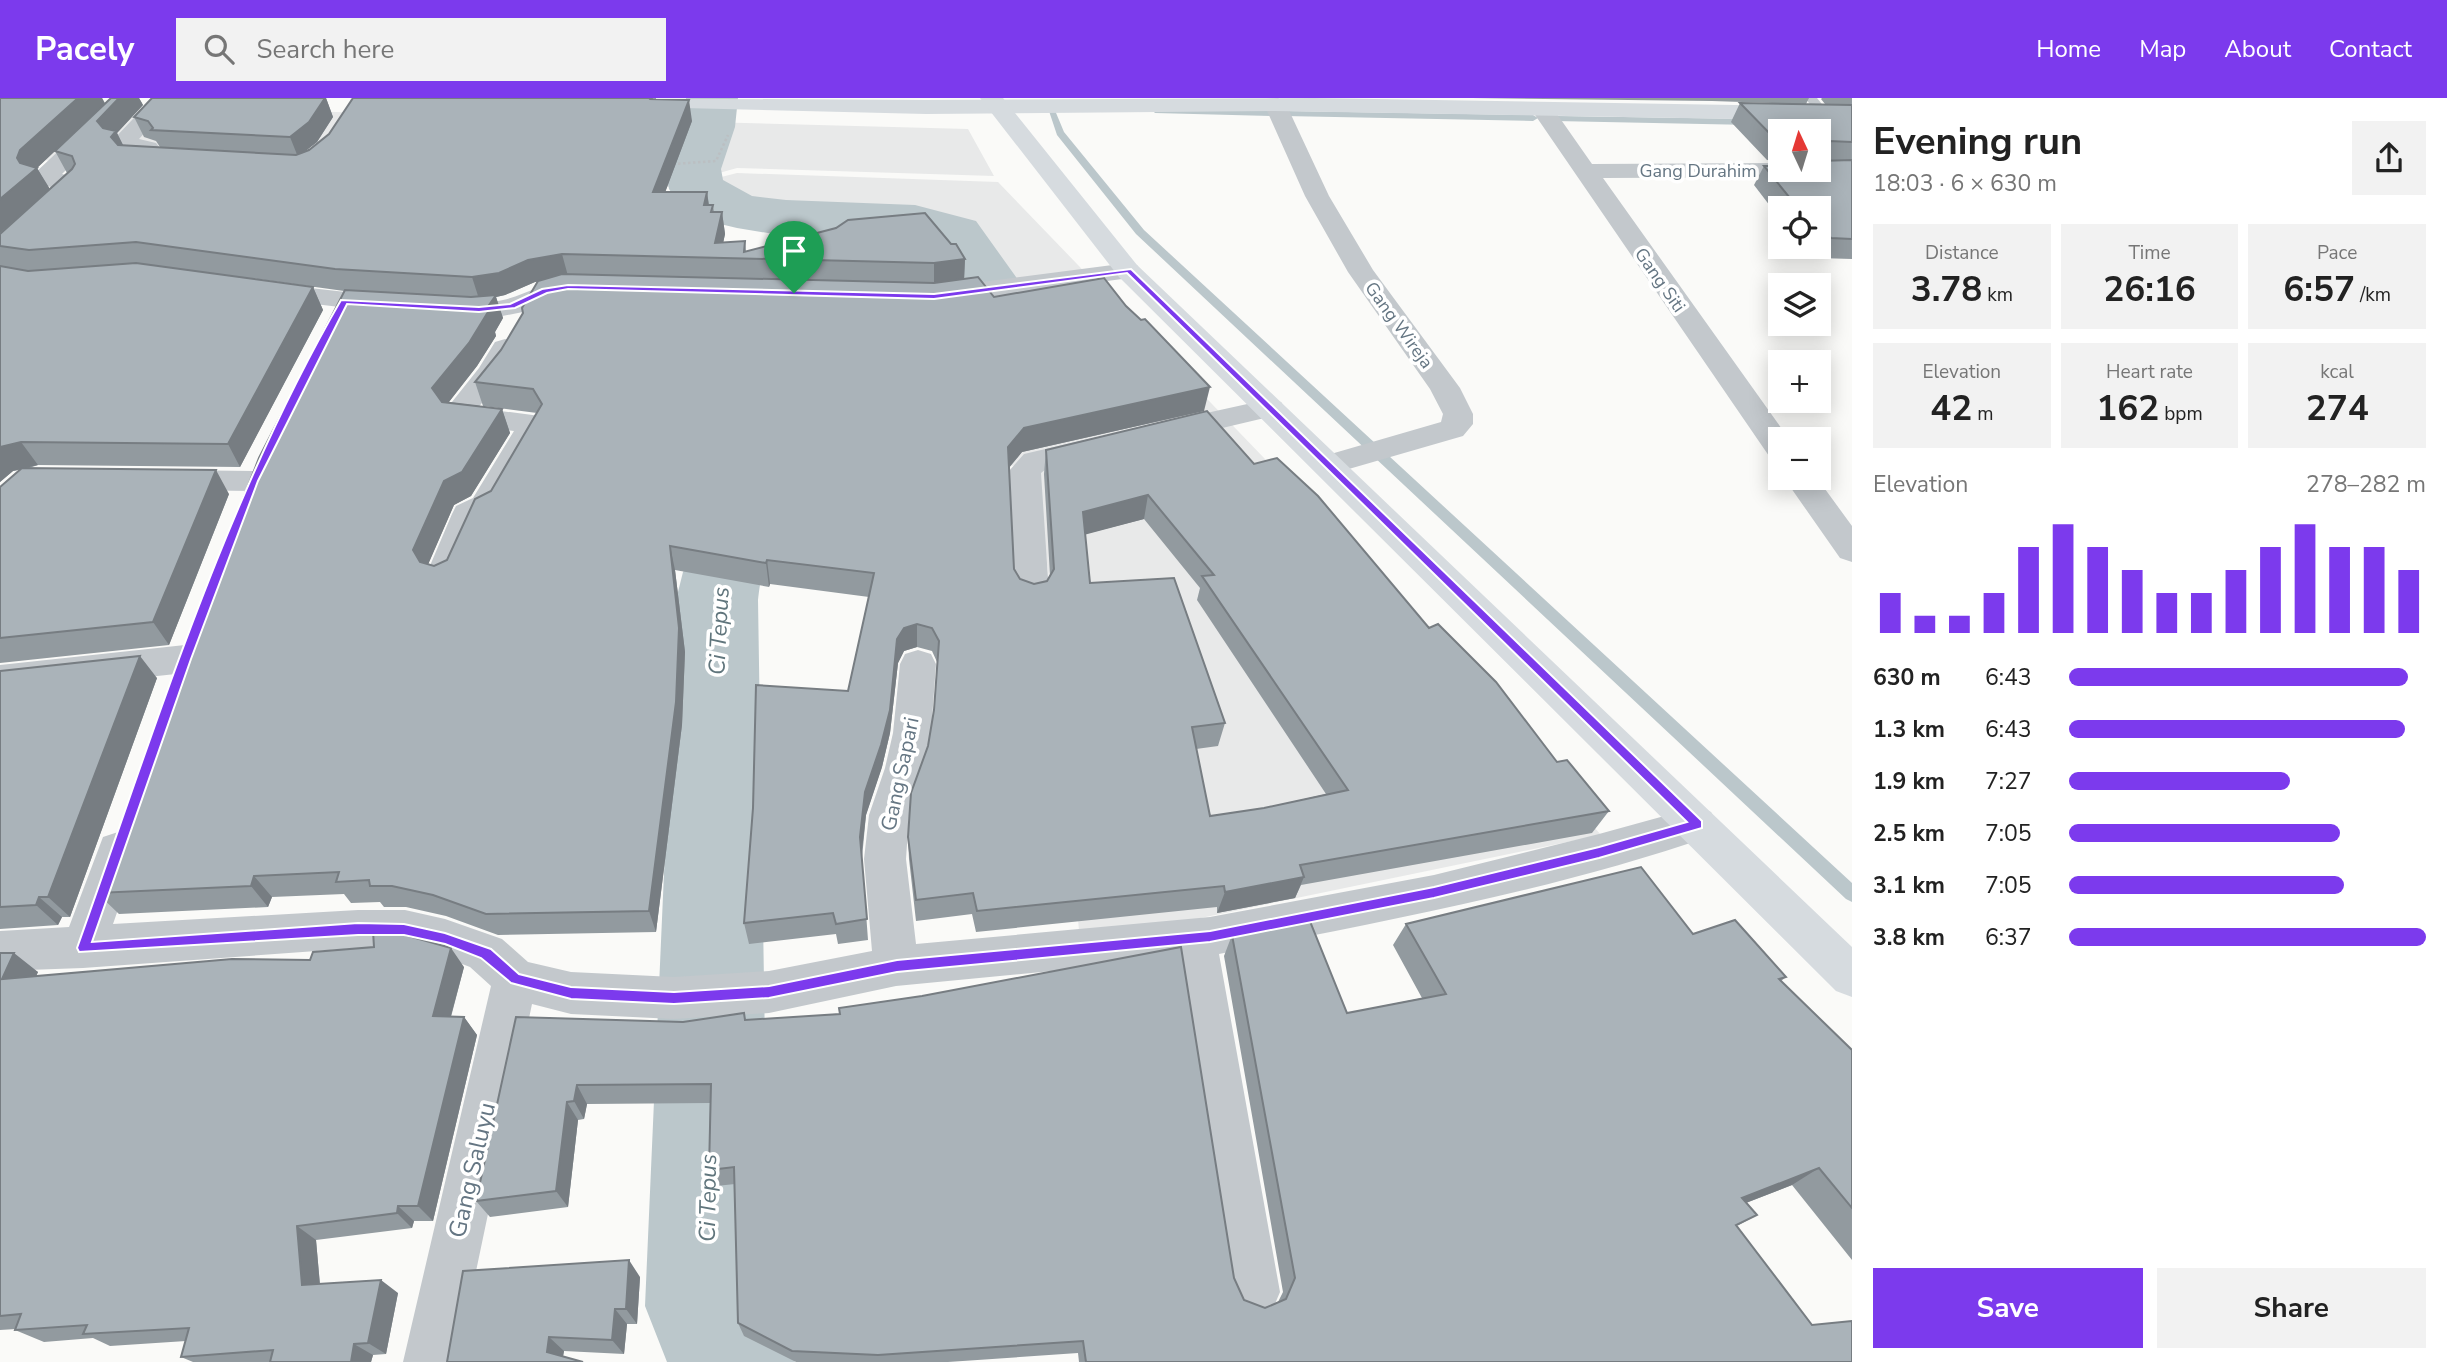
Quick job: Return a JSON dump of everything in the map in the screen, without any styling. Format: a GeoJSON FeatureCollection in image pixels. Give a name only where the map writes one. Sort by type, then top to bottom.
{"type":"FeatureCollection","features":[{"type":"Feature","properties":{"kind":"street"},"geometry":{"type":"LineString","coordinates":[[0,251],[73,184],[44,178],[128,98]]}},
{"type":"Feature","properties":{"kind":"street"},"geometry":{"type":"LineString","coordinates":[[164,98],[123,142],[148,148],[137,159],[164,161]]}},
{"type":"Feature","properties":{"kind":"street"},"geometry":{"type":"LineString","coordinates":[[563,98],[743,104],[993,101],[1458,103],[1542,109],[1817,106],[1852,114]]}},
{"type":"Feature","properties":{"kind":"street"},"geometry":{"type":"LineString","coordinates":[[993,101],[1128,271],[1852,977]]}},
{"type":"Feature","properties":{"kind":"street","name":"Gang Wireja"},"geometry":{"type":"LineString","coordinates":[[1275,104],[1317,195],[1361,272],[1445,388],[1458,414],[1458,424],[1452,429],[1328,465]]}},
{"type":"Feature","properties":{"kind":"street","name":"Gang Siti"},"geometry":{"type":"LineString","coordinates":[[1542,109],[1768,432]]}},
{"type":"Feature","properties":{"kind":"street","name":"Gang Durahim"},"geometry":{"type":"LineString","coordinates":[[1585,171],[1852,170]]}},
{"type":"Feature","properties":{"kind":"street"},"geometry":{"type":"LineString","coordinates":[[920,296],[1021,286],[1128,271]]}},
{"type":"Feature","properties":{"kind":"street"},"geometry":{"type":"LineString","coordinates":[[239,288],[338,314],[479,310],[512,306],[556,288],[599,288]]}},
{"type":"Feature","properties":{"kind":"street"},"geometry":{"type":"LineString","coordinates":[[443,575],[468,514],[485,506],[532,427],[529,423],[462,416],[459,412],[491,372],[514,335],[512,333],[531,299]]}},
{"type":"Feature","properties":{"kind":"street"},"geometry":{"type":"LineString","coordinates":[[1032,593],[1025,471],[1028,465],[1270,408]]}},
{"type":"Feature","properties":{"kind":"street"},"geometry":{"type":"LineString","coordinates":[[142,480],[259,469],[240,515]]}},
{"type":"Feature","properties":{"kind":"street"},"geometry":{"type":"LineString","coordinates":[[1809,490],[1852,550]]}},
{"type":"Feature","properties":{"kind":"street"},"geometry":{"type":"LineString","coordinates":[[0,679],[191,646],[172,698]]}},
{"type":"Feature","properties":{"kind":"street","name":"Gang Sapari"},"geometry":{"type":"LineString","coordinates":[[897,966],[885,859],[889,816],[905,768],[912,733],[918,664]]}},
{"type":"Feature","properties":{"kind":"street"},"geometry":{"type":"LineString","coordinates":[[83,948],[130,814]]}},
{"type":"Feature","properties":{"kind":"street"},"geometry":{"type":"LineString","coordinates":[[0,951],[358,929],[404,929],[445,938],[486,953],[516,979],[571,993],[674,998],[769,992],[897,966],[1194,938],[1434,893],[1698,824]]}},
{"type":"Feature","properties":{"kind":"street"},"geometry":{"type":"LineString","coordinates":[[1194,938],[1253,1292]]}},
{"type":"Feature","properties":{"kind":"street","name":"Gang Saluyu"},"geometry":{"type":"LineString","coordinates":[[430,1362],[516,979]]}},
{"type":"Feature","properties":{"kind":"path"},"geometry":{"type":"LineString","coordinates":[[671,164],[716,161],[732,125]]}},
{"type":"Feature","properties":{"kind":"shaded area"},"geometry":{"type":"Polygon","coordinates":[[[0,103],[968,129],[994,176],[737,168],[669,187],[257,167],[0,159],[0,103]]]}},
{"type":"Feature","properties":{"kind":"shaded area"},"geometry":{"type":"Polygon","coordinates":[[[737,173],[998,182],[1369,567],[1601,835],[1080,943],[1052,603],[1035,466],[872,463],[1070,375],[956,228],[772,221],[712,206],[678,188],[737,173]]]}},
{"type":"Feature","properties":{"kind":"building"},"geometry":{"type":"Polygon","coordinates":[[[0,98],[78,98],[20,150],[17,158],[20,163],[37,168],[0,199],[0,98]]]}},
{"type":"Feature","properties":{"kind":"building"},"geometry":{"type":"Polygon","coordinates":[[[111,98],[119,98],[97,121],[103,128],[116,131],[111,137],[118,145],[296,155],[309,150],[329,134],[353,98],[689,100],[653,192],[707,192],[704,205],[713,205],[711,212],[722,212],[715,243],[745,241],[744,252],[836,228],[848,220],[925,213],[951,244],[956,244],[965,259],[934,263],[562,254],[528,260],[499,273],[472,277],[335,269],[136,242],[29,250],[0,246],[0,234],[75,164],[72,156],[55,151],[111,98]]]}},
{"type":"Feature","properties":{"kind":"building"},"geometry":{"type":"Polygon","coordinates":[[[152,98],[325,98],[309,122],[290,137],[151,130],[153,128],[148,121],[134,117],[152,98]]]}},
{"type":"Feature","properties":{"kind":"building"},"geometry":{"type":"Polygon","coordinates":[[[1740,103],[1852,105],[1852,142],[1831,141],[1831,119],[1768,119],[1768,132],[1740,103]]]}},
{"type":"Feature","properties":{"kind":"building"},"geometry":{"type":"Polygon","coordinates":[[[1852,160],[1852,239],[1831,238],[1831,196],[1788,196],[1777,182],[1831,182],[1831,161],[1852,160]]]}},
{"type":"Feature","properties":{"kind":"building"},"geometry":{"type":"Polygon","coordinates":[[[136,263],[313,287],[228,444],[21,442],[0,447],[0,266],[28,271],[136,263]]]}},
{"type":"Feature","properties":{"kind":"building"},"geometry":{"type":"Polygon","coordinates":[[[562,274],[934,283],[978,277],[994,297],[1104,278],[1126,306],[1141,320],[1145,319],[1210,387],[1024,428],[1008,447],[1014,569],[1020,579],[1034,584],[1047,581],[1054,569],[1046,450],[1207,411],[1254,464],[1277,458],[1318,496],[1429,628],[1438,624],[1496,682],[1557,762],[1567,760],[1609,811],[1300,865],[1304,877],[1225,892],[1224,886],[977,911],[973,893],[916,900],[908,837],[911,793],[928,746],[934,710],[939,641],[932,628],[917,624],[904,628],[897,639],[890,710],[865,792],[860,837],[867,919],[836,924],[833,913],[744,923],[753,808],[756,685],[848,691],[874,573],[767,560],[766,563],[670,546],[679,628],[676,702],[649,911],[486,914],[433,895],[392,886],[370,886],[369,880],[336,882],[339,872],[254,876],[251,886],[97,893],[189,636],[259,458],[345,290],[471,297],[496,295],[469,343],[432,388],[442,402],[502,409],[462,472],[444,481],[413,550],[420,562],[434,566],[447,560],[475,499],[491,491],[542,404],[533,389],[475,382],[501,350],[538,281],[562,274]],[[1148,495],[1083,512],[1090,583],[1174,578],[1225,723],[1192,727],[1210,816],[1264,808],[1348,790],[1202,576],[1214,575],[1148,495]]]}},
{"type":"Feature","properties":{"kind":"building"},"geometry":{"type":"Polygon","coordinates":[[[22,468],[216,470],[153,622],[0,638],[0,487],[22,468]]]}},
{"type":"Feature","properties":{"kind":"building"},"geometry":{"type":"Polygon","coordinates":[[[140,656],[48,897],[39,897],[36,905],[0,907],[0,671],[140,656]]]}},
{"type":"Feature","properties":{"kind":"building"},"geometry":{"type":"Polygon","coordinates":[[[1641,867],[1693,934],[1735,920],[1786,977],[1779,979],[1852,1050],[1852,1208],[1819,1168],[1742,1198],[1757,1215],[1736,1225],[1812,1325],[1852,1321],[1852,1362],[1086,1362],[1083,1341],[878,1355],[792,1351],[738,1323],[734,1167],[709,1170],[711,1084],[577,1085],[574,1101],[567,1102],[556,1191],[476,1201],[516,1017],[683,1022],[744,1013],[745,1020],[840,1014],[839,1008],[922,996],[1181,947],[1234,1278],[1244,1300],[1265,1308],[1286,1299],[1295,1278],[1232,935],[1309,919],[1347,1013],[1446,994],[1406,924],[1641,867]]]}},
{"type":"Feature","properties":{"kind":"building"},"geometry":{"type":"Polygon","coordinates":[[[373,931],[391,931],[451,948],[433,1016],[464,1017],[418,1206],[398,1206],[397,1213],[297,1226],[302,1285],[381,1280],[368,1343],[354,1344],[351,1362],[270,1362],[273,1350],[181,1357],[189,1328],[83,1334],[87,1325],[15,1330],[21,1314],[0,1316],[0,953],[14,953],[2,979],[232,959],[310,960],[313,952],[374,947],[373,931]]]}},
{"type":"Feature","properties":{"kind":"building"},"geometry":{"type":"Polygon","coordinates":[[[629,1260],[626,1309],[615,1309],[612,1340],[549,1337],[547,1352],[583,1362],[447,1362],[463,1271],[629,1260]]]}},
{"type":"Feature","properties":{"kind":"waterway","name":"Ci Tepus"},"geometry":{"type":"LineString","coordinates":[[712,98],[709,127],[693,169],[697,189],[737,211],[786,218],[915,223],[955,234],[1009,312],[1023,344],[1026,360],[1018,366],[994,373]]}},
{"type":"Feature","properties":{"kind":"waterway"},"geometry":{"type":"LineString","coordinates":[[1051,110],[1060,133],[1140,232],[1373,449]]}},
{"type":"Feature","properties":{"kind":"waterway"},"geometry":{"type":"LineString","coordinates":[[1158,111],[1271,113]]}},
{"type":"Feature","properties":{"kind":"waterway"},"geometry":{"type":"LineString","coordinates":[[1287,114],[1533,118]]}},
{"type":"Feature","properties":{"kind":"waterway"},"geometry":{"type":"LineString","coordinates":[[1558,119],[1752,122]]}},
{"type":"Feature","properties":{"kind":"waterway"},"geometry":{"type":"LineString","coordinates":[[1377,452],[1852,894]]}},
{"type":"Feature","properties":{"kind":"waterway","name":"Ci Tepus"},"geometry":{"type":"LineString","coordinates":[[731,1362],[707,1306],[717,600],[723,572],[744,541],[803,489]]}},
{"type":"Feature","properties":{"kind":"route"},"geometry":{"type":"LineString","coordinates":[[1128,271],[1698,824],[1434,893],[1210,936],[897,966],[769,992],[674,998],[571,993],[516,979],[486,953],[445,938],[404,929],[358,929],[83,948],[253,481],[344,302],[479,310],[512,306],[545,291],[568,287],[794,293],[934,296],[1128,271]]}}]}
